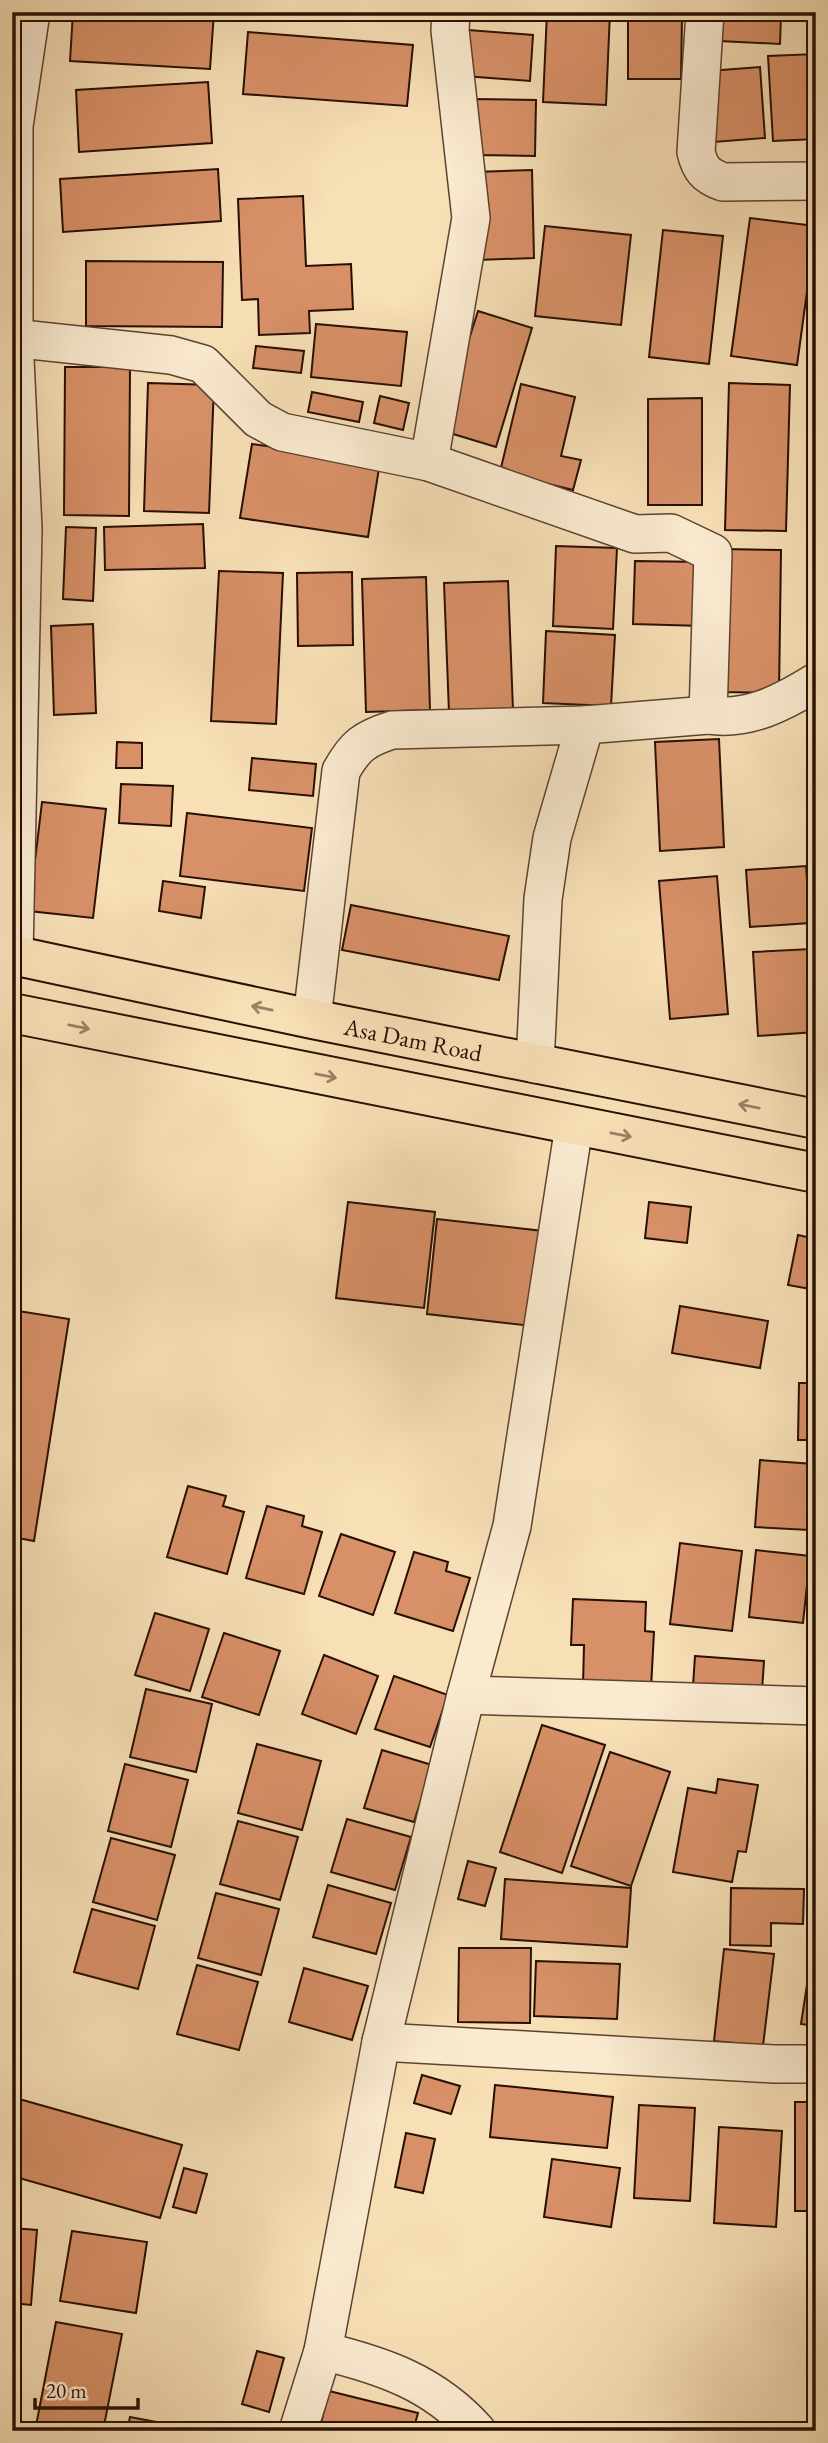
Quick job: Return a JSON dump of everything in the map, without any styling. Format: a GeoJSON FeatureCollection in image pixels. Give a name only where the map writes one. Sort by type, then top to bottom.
{"type":"FeatureCollection","features":[{"type":"Feature","properties":{"kind":"main road","name":"Asa Dam Road"},"geometry":{"type":"LineString","coordinates":[[13,955],[312,1019],[816,1119]]}},
{"type":"Feature","properties":{"kind":"main road"},"geometry":{"type":"LineString","coordinates":[[12,1013],[816,1173]]}},
{"type":"Feature","properties":{"kind":"street"},"geometry":{"type":"LineString","coordinates":[[13,955],[23,529],[13,338],[13,126],[31,12]]}},
{"type":"Feature","properties":{"kind":"street"},"geometry":{"type":"LineString","coordinates":[[429,462],[471,218],[450,30],[451,12]]}},
{"type":"Feature","properties":{"kind":"street"},"geometry":{"type":"LineString","coordinates":[[705,12],[696,152],[700,167],[711,178],[723,182],[816,181]]}},
{"type":"Feature","properties":{"kind":"street"},"geometry":{"type":"LineString","coordinates":[[13,338],[171,355],[203,364],[258,418],[282,432],[429,462],[635,534],[671,533],[713,553],[708,715]]}},
{"type":"Feature","properties":{"kind":"street"},"geometry":{"type":"LineString","coordinates":[[312,1019],[341,771],[354,749],[373,736],[392,730],[585,725],[708,715],[724,718],[762,711],[787,700],[816,682]]}},
{"type":"Feature","properties":{"kind":"street"},"geometry":{"type":"LineString","coordinates":[[535,1064],[543,900],[552,838],[585,725]]}},
{"type":"Feature","properties":{"kind":"street"},"geometry":{"type":"LineString","coordinates":[[298,2431],[323,2351],[381,2042],[466,1695],[512,1526],[574,1126]]}},
{"type":"Feature","properties":{"kind":"street"},"geometry":{"type":"LineString","coordinates":[[466,1695],[816,1706]]}},
{"type":"Feature","properties":{"kind":"street"},"geometry":{"type":"LineString","coordinates":[[381,2042],[774,2064],[816,2064]]}},
{"type":"Feature","properties":{"kind":"street"},"geometry":{"type":"LineString","coordinates":[[323,2351],[369,2362],[431,2390],[459,2411],[477,2431]]}},
{"type":"Feature","properties":{"kind":"building"},"geometry":{"type":"Polygon","coordinates":[[[73,12],[214,12],[210,69],[70,61],[73,12]]]}},
{"type":"Feature","properties":{"kind":"building"},"geometry":{"type":"Polygon","coordinates":[[[475,12],[538,12],[538,19],[475,20],[475,12]]]}},
{"type":"Feature","properties":{"kind":"building"},"geometry":{"type":"Polygon","coordinates":[[[547,12],[610,12],[606,105],[543,102],[547,12]]]}},
{"type":"Feature","properties":{"kind":"building"},"geometry":{"type":"Polygon","coordinates":[[[720,13],[781,15],[780,44],[719,41],[720,13]]]}},
{"type":"Feature","properties":{"kind":"building"},"geometry":{"type":"Polygon","coordinates":[[[628,15],[682,16],[681,79],[628,79],[628,15]]]}},
{"type":"Feature","properties":{"kind":"building"},"geometry":{"type":"Polygon","coordinates":[[[468,30],[533,35],[530,81],[464,76],[468,30]]]}},
{"type":"Feature","properties":{"kind":"building"},"geometry":{"type":"Polygon","coordinates":[[[248,32],[413,45],[407,106],[243,94],[248,32]]]}},
{"type":"Feature","properties":{"kind":"building"},"geometry":{"type":"Polygon","coordinates":[[[816,54],[816,139],[773,141],[768,56],[816,54]]]}},
{"type":"Feature","properties":{"kind":"building"},"geometry":{"type":"Polygon","coordinates":[[[760,67],[765,138],[714,142],[709,71],[760,67]]]}},
{"type":"Feature","properties":{"kind":"building"},"geometry":{"type":"Polygon","coordinates":[[[208,82],[212,143],[79,152],[76,90],[208,82]]]}},
{"type":"Feature","properties":{"kind":"building"},"geometry":{"type":"Polygon","coordinates":[[[472,99],[536,100],[535,156],[472,155],[472,99]]]}},
{"type":"Feature","properties":{"kind":"building"},"geometry":{"type":"Polygon","coordinates":[[[218,169],[221,221],[63,232],[60,179],[218,169]]]}},
{"type":"Feature","properties":{"kind":"building"},"geometry":{"type":"Polygon","coordinates":[[[532,170],[534,258],[478,260],[475,172],[532,170]]]}},
{"type":"Feature","properties":{"kind":"building"},"geometry":{"type":"Polygon","coordinates":[[[303,196],[306,266],[351,264],[353,309],[309,311],[310,333],[259,335],[258,299],[242,300],[238,199],[303,196]]]}},
{"type":"Feature","properties":{"kind":"building"},"geometry":{"type":"Polygon","coordinates":[[[750,218],[816,226],[797,365],[731,356],[750,218]]]}},
{"type":"Feature","properties":{"kind":"building"},"geometry":{"type":"Polygon","coordinates":[[[545,226],[631,235],[621,325],[535,316],[545,226]]]}},
{"type":"Feature","properties":{"kind":"building"},"geometry":{"type":"Polygon","coordinates":[[[663,230],[723,236],[709,364],[649,357],[663,230]]]}},
{"type":"Feature","properties":{"kind":"building"},"geometry":{"type":"Polygon","coordinates":[[[86,261],[223,262],[222,327],[86,326],[86,261]]]}},
{"type":"Feature","properties":{"kind":"building"},"geometry":{"type":"Polygon","coordinates":[[[478,311],[532,328],[496,447],[440,430],[478,311]]]}},
{"type":"Feature","properties":{"kind":"building"},"geometry":{"type":"Polygon","coordinates":[[[316,324],[407,332],[401,386],[311,377],[316,324]]]}},
{"type":"Feature","properties":{"kind":"building"},"geometry":{"type":"Polygon","coordinates":[[[256,346],[304,351],[301,373],[253,368],[256,346]]]}},
{"type":"Feature","properties":{"kind":"building"},"geometry":{"type":"Polygon","coordinates":[[[65,367],[130,367],[129,516],[64,515],[65,367]]]}},
{"type":"Feature","properties":{"kind":"building"},"geometry":{"type":"Polygon","coordinates":[[[148,383],[214,385],[209,513],[144,511],[148,383]]]}},
{"type":"Feature","properties":{"kind":"building"},"geometry":{"type":"Polygon","coordinates":[[[729,383],[790,385],[786,531],[725,530],[729,383]]]}},
{"type":"Feature","properties":{"kind":"building"},"geometry":{"type":"Polygon","coordinates":[[[521,384],[575,397],[561,456],[581,460],[573,490],[500,472],[521,384]]]}},
{"type":"Feature","properties":{"kind":"building"},"geometry":{"type":"Polygon","coordinates":[[[312,392],[363,402],[359,422],[308,412],[312,392]]]}},
{"type":"Feature","properties":{"kind":"building"},"geometry":{"type":"Polygon","coordinates":[[[380,396],[409,403],[403,430],[374,423],[380,396]]]}},
{"type":"Feature","properties":{"kind":"building"},"geometry":{"type":"Polygon","coordinates":[[[702,398],[702,505],[648,505],[648,399],[702,398]]]}},
{"type":"Feature","properties":{"kind":"building"},"geometry":{"type":"Polygon","coordinates":[[[252,444],[380,462],[368,537],[240,518],[252,444]]]}},
{"type":"Feature","properties":{"kind":"building"},"geometry":{"type":"Polygon","coordinates":[[[816,444],[816,499],[813,499],[816,444]]]}},
{"type":"Feature","properties":{"kind":"building"},"geometry":{"type":"Polygon","coordinates":[[[811,508],[816,508],[816,538],[809,538],[811,508]]]}},
{"type":"Feature","properties":{"kind":"building"},"geometry":{"type":"Polygon","coordinates":[[[203,524],[205,568],[105,570],[104,527],[203,524]]]}},
{"type":"Feature","properties":{"kind":"building"},"geometry":{"type":"Polygon","coordinates":[[[66,527],[96,528],[93,601],[63,599],[66,527]]]}},
{"type":"Feature","properties":{"kind":"building"},"geometry":{"type":"Polygon","coordinates":[[[556,546],[617,548],[613,629],[553,626],[556,546]]]}},
{"type":"Feature","properties":{"kind":"building"},"geometry":{"type":"Polygon","coordinates":[[[724,549],[781,550],[779,693],[721,692],[724,549]]]}},
{"type":"Feature","properties":{"kind":"building"},"geometry":{"type":"Polygon","coordinates":[[[635,561],[706,562],[703,626],[633,624],[635,561]]]}},
{"type":"Feature","properties":{"kind":"building"},"geometry":{"type":"Polygon","coordinates":[[[219,571],[283,573],[276,724],[211,721],[219,571]]]}},
{"type":"Feature","properties":{"kind":"building"},"geometry":{"type":"Polygon","coordinates":[[[352,572],[353,645],[298,646],[297,573],[352,572]]]}},
{"type":"Feature","properties":{"kind":"building"},"geometry":{"type":"Polygon","coordinates":[[[426,577],[430,710],[366,712],[362,579],[426,577]]]}},
{"type":"Feature","properties":{"kind":"building"},"geometry":{"type":"Polygon","coordinates":[[[508,581],[513,710],[449,713],[444,583],[508,581]]]}},
{"type":"Feature","properties":{"kind":"building"},"geometry":{"type":"Polygon","coordinates":[[[93,624],[96,713],[54,715],[51,626],[93,624]]]}},
{"type":"Feature","properties":{"kind":"building"},"geometry":{"type":"Polygon","coordinates":[[[546,631],[615,635],[611,706],[543,703],[546,631]]]}},
{"type":"Feature","properties":{"kind":"building"},"geometry":{"type":"Polygon","coordinates":[[[719,739],[724,847],[660,851],[655,742],[719,739]]]}},
{"type":"Feature","properties":{"kind":"building"},"geometry":{"type":"Polygon","coordinates":[[[117,742],[142,743],[142,768],[116,768],[117,742]]]}},
{"type":"Feature","properties":{"kind":"building"},"geometry":{"type":"Polygon","coordinates":[[[252,758],[316,764],[313,796],[249,790],[252,758]]]}},
{"type":"Feature","properties":{"kind":"building"},"geometry":{"type":"Polygon","coordinates":[[[121,784],[173,786],[171,826],[119,823],[121,784]]]}},
{"type":"Feature","properties":{"kind":"building"},"geometry":{"type":"Polygon","coordinates":[[[42,802],[106,809],[93,918],[29,911],[42,802]]]}},
{"type":"Feature","properties":{"kind":"building"},"geometry":{"type":"Polygon","coordinates":[[[187,813],[312,828],[304,891],[180,876],[187,813]]]}},
{"type":"Feature","properties":{"kind":"building"},"geometry":{"type":"Polygon","coordinates":[[[806,866],[810,923],[750,927],[746,870],[806,866]]]}},
{"type":"Feature","properties":{"kind":"building"},"geometry":{"type":"Polygon","coordinates":[[[717,876],[728,1014],[670,1019],[659,881],[717,876]]]}},
{"type":"Feature","properties":{"kind":"building"},"geometry":{"type":"Polygon","coordinates":[[[163,881],[205,887],[201,918],[159,911],[163,881]]]}},
{"type":"Feature","properties":{"kind":"building"},"geometry":{"type":"Polygon","coordinates":[[[351,905],[509,936],[499,980],[342,950],[351,905]]]}},
{"type":"Feature","properties":{"kind":"building"},"geometry":{"type":"Polygon","coordinates":[[[811,949],[816,1032],[758,1036],[753,952],[811,949]]]}},
{"type":"Feature","properties":{"kind":"building"},"geometry":{"type":"Polygon","coordinates":[[[348,1202],[435,1212],[424,1308],[336,1298],[348,1202]]]}},
{"type":"Feature","properties":{"kind":"building"},"geometry":{"type":"Polygon","coordinates":[[[649,1202],[691,1207],[687,1243],[645,1238],[649,1202]]]}},
{"type":"Feature","properties":{"kind":"building"},"geometry":{"type":"Polygon","coordinates":[[[437,1219],[543,1231],[532,1326],[427,1314],[437,1219]]]}},
{"type":"Feature","properties":{"kind":"building"},"geometry":{"type":"Polygon","coordinates":[[[798,1235],[816,1239],[816,1290],[788,1285],[798,1235]]]}},
{"type":"Feature","properties":{"kind":"building"},"geometry":{"type":"Polygon","coordinates":[[[680,1306],[768,1321],[760,1368],[672,1353],[680,1306]]]}},
{"type":"Feature","properties":{"kind":"building"},"geometry":{"type":"Polygon","coordinates":[[[12,1310],[69,1319],[34,1541],[12,1537],[12,1310]]]}},
{"type":"Feature","properties":{"kind":"building"},"geometry":{"type":"Polygon","coordinates":[[[799,1383],[816,1383],[816,1440],[798,1440],[799,1383]]]}},
{"type":"Feature","properties":{"kind":"building"},"geometry":{"type":"Polygon","coordinates":[[[760,1460],[814,1464],[809,1530],[755,1527],[760,1460]]]}},
{"type":"Feature","properties":{"kind":"building"},"geometry":{"type":"Polygon","coordinates":[[[188,1486],[226,1496],[223,1506],[244,1512],[227,1574],[167,1557],[188,1486]]]}},
{"type":"Feature","properties":{"kind":"building"},"geometry":{"type":"Polygon","coordinates":[[[267,1506],[304,1516],[302,1526],[322,1532],[304,1594],[246,1578],[267,1506]]]}},
{"type":"Feature","properties":{"kind":"building"},"geometry":{"type":"Polygon","coordinates":[[[341,1534],[395,1552],[373,1615],[319,1596],[341,1534]]]}},
{"type":"Feature","properties":{"kind":"building"},"geometry":{"type":"Polygon","coordinates":[[[680,1543],[742,1551],[732,1631],[670,1624],[680,1543]]]}},
{"type":"Feature","properties":{"kind":"building"},"geometry":{"type":"Polygon","coordinates":[[[756,1550],[810,1556],[803,1623],[749,1617],[756,1550]]]}},
{"type":"Feature","properties":{"kind":"building"},"geometry":{"type":"Polygon","coordinates":[[[414,1552],[448,1562],[446,1571],[470,1578],[453,1631],[395,1613],[414,1552]]]}},
{"type":"Feature","properties":{"kind":"building"},"geometry":{"type":"Polygon","coordinates":[[[573,1599],[646,1602],[645,1631],[654,1632],[651,1688],[583,1685],[584,1645],[571,1645],[573,1599]]]}},
{"type":"Feature","properties":{"kind":"building"},"geometry":{"type":"Polygon","coordinates":[[[155,1613],[209,1629],[190,1691],[135,1675],[155,1613]]]}},
{"type":"Feature","properties":{"kind":"building"},"geometry":{"type":"Polygon","coordinates":[[[224,1633],[280,1651],[259,1715],[202,1697],[224,1633]]]}},
{"type":"Feature","properties":{"kind":"building"},"geometry":{"type":"Polygon","coordinates":[[[324,1655],[378,1676],[356,1734],[302,1714],[324,1655]]]}},
{"type":"Feature","properties":{"kind":"building"},"geometry":{"type":"Polygon","coordinates":[[[695,1656],[764,1661],[762,1691],[693,1686],[695,1656]]]}},
{"type":"Feature","properties":{"kind":"building"},"geometry":{"type":"Polygon","coordinates":[[[394,1676],[448,1695],[430,1747],[375,1729],[394,1676]]]}},
{"type":"Feature","properties":{"kind":"building"},"geometry":{"type":"Polygon","coordinates":[[[146,1689],[212,1704],[196,1772],[130,1757],[146,1689]]]}},
{"type":"Feature","properties":{"kind":"building"},"geometry":{"type":"Polygon","coordinates":[[[542,1725],[605,1745],[562,1873],[500,1852],[542,1725]]]}},
{"type":"Feature","properties":{"kind":"building"},"geometry":{"type":"Polygon","coordinates":[[[257,1744],[321,1761],[302,1830],[238,1813],[257,1744]]]}},
{"type":"Feature","properties":{"kind":"building"},"geometry":{"type":"Polygon","coordinates":[[[382,1750],[432,1765],[414,1822],[364,1808],[382,1750]]]}},
{"type":"Feature","properties":{"kind":"building"},"geometry":{"type":"Polygon","coordinates":[[[610,1752],[670,1772],[631,1886],[571,1866],[610,1752]]]}},
{"type":"Feature","properties":{"kind":"building"},"geometry":{"type":"Polygon","coordinates":[[[125,1764],[188,1780],[171,1847],[108,1831],[125,1764]]]}},
{"type":"Feature","properties":{"kind":"building"},"geometry":{"type":"Polygon","coordinates":[[[718,1779],[758,1785],[746,1852],[738,1851],[732,1882],[673,1872],[688,1788],[716,1793],[718,1779]]]}},
{"type":"Feature","properties":{"kind":"building"},"geometry":{"type":"Polygon","coordinates":[[[347,1819],[411,1837],[395,1890],[331,1872],[347,1819]]]}},
{"type":"Feature","properties":{"kind":"building"},"geometry":{"type":"Polygon","coordinates":[[[238,1821],[298,1837],[280,1900],[220,1884],[238,1821]]]}},
{"type":"Feature","properties":{"kind":"building"},"geometry":{"type":"Polygon","coordinates":[[[111,1838],[175,1855],[157,1920],[93,1902],[111,1838]]]}},
{"type":"Feature","properties":{"kind":"building"},"geometry":{"type":"Polygon","coordinates":[[[468,1861],[496,1868],[485,1906],[458,1899],[468,1861]]]}},
{"type":"Feature","properties":{"kind":"building"},"geometry":{"type":"Polygon","coordinates":[[[505,1879],[631,1888],[627,1947],[501,1939],[505,1879]]]}},
{"type":"Feature","properties":{"kind":"building"},"geometry":{"type":"Polygon","coordinates":[[[328,1885],[391,1903],[376,1954],[313,1937],[328,1885]]]}},
{"type":"Feature","properties":{"kind":"building"},"geometry":{"type":"Polygon","coordinates":[[[731,1888],[804,1889],[803,1924],[771,1923],[771,1946],[730,1945],[731,1888]]]}},
{"type":"Feature","properties":{"kind":"building"},"geometry":{"type":"Polygon","coordinates":[[[216,1893],[279,1909],[261,1975],[198,1958],[216,1893]]]}},
{"type":"Feature","properties":{"kind":"building"},"geometry":{"type":"Polygon","coordinates":[[[92,1909],[155,1926],[138,1989],[74,1972],[92,1909]]]}},
{"type":"Feature","properties":{"kind":"building"},"geometry":{"type":"Polygon","coordinates":[[[816,1926],[816,2026],[801,2024],[816,1926]]]}},
{"type":"Feature","properties":{"kind":"building"},"geometry":{"type":"Polygon","coordinates":[[[459,1948],[531,1948],[530,2023],[458,2022],[459,1948]]]}},
{"type":"Feature","properties":{"kind":"building"},"geometry":{"type":"Polygon","coordinates":[[[724,1949],[774,1954],[763,2046],[714,2041],[724,1949]]]}},
{"type":"Feature","properties":{"kind":"building"},"geometry":{"type":"Polygon","coordinates":[[[536,1961],[620,1964],[617,2019],[534,2016],[536,1961]]]}},
{"type":"Feature","properties":{"kind":"building"},"geometry":{"type":"Polygon","coordinates":[[[197,1965],[258,1982],[239,2050],[177,2034],[197,1965]]]}},
{"type":"Feature","properties":{"kind":"building"},"geometry":{"type":"Polygon","coordinates":[[[304,1968],[368,1986],[352,2040],[289,2022],[304,1968]]]}},
{"type":"Feature","properties":{"kind":"building"},"geometry":{"type":"Polygon","coordinates":[[[422,2075],[460,2086],[451,2114],[414,2103],[422,2075]]]}},
{"type":"Feature","properties":{"kind":"building"},"geometry":{"type":"Polygon","coordinates":[[[495,2085],[613,2097],[607,2148],[490,2137],[495,2085]]]}},
{"type":"Feature","properties":{"kind":"building"},"geometry":{"type":"Polygon","coordinates":[[[12,2097],[182,2145],[160,2218],[12,2176],[12,2097]]]}},
{"type":"Feature","properties":{"kind":"building"},"geometry":{"type":"Polygon","coordinates":[[[795,2102],[816,2102],[816,2211],[795,2211],[795,2102]]]}},
{"type":"Feature","properties":{"kind":"building"},"geometry":{"type":"Polygon","coordinates":[[[639,2105],[695,2108],[690,2201],[634,2198],[639,2105]]]}},
{"type":"Feature","properties":{"kind":"building"},"geometry":{"type":"Polygon","coordinates":[[[719,2127],[782,2131],[776,2227],[714,2223],[719,2127]]]}},
{"type":"Feature","properties":{"kind":"building"},"geometry":{"type":"Polygon","coordinates":[[[406,2133],[435,2139],[423,2193],[395,2187],[406,2133]]]}},
{"type":"Feature","properties":{"kind":"building"},"geometry":{"type":"Polygon","coordinates":[[[552,2159],[620,2168],[611,2227],[544,2217],[552,2159]]]}},
{"type":"Feature","properties":{"kind":"building"},"geometry":{"type":"Polygon","coordinates":[[[184,2168],[207,2174],[196,2213],[173,2207],[184,2168]]]}},
{"type":"Feature","properties":{"kind":"building"},"geometry":{"type":"Polygon","coordinates":[[[12,2228],[37,2230],[31,2305],[12,2303],[12,2228]]]}},
{"type":"Feature","properties":{"kind":"building"},"geometry":{"type":"Polygon","coordinates":[[[72,2231],[147,2242],[136,2313],[60,2301],[72,2231]]]}},
{"type":"Feature","properties":{"kind":"building"},"geometry":{"type":"Polygon","coordinates":[[[56,2322],[122,2334],[103,2431],[35,2431],[56,2322]]]}},
{"type":"Feature","properties":{"kind":"building"},"geometry":{"type":"Polygon","coordinates":[[[257,2351],[284,2358],[269,2412],[242,2404],[257,2351]]]}},
{"type":"Feature","properties":{"kind":"building"},"geometry":{"type":"Polygon","coordinates":[[[12,2371],[18,2371],[19,2431],[12,2431],[12,2371]]]}},
{"type":"Feature","properties":{"kind":"building"},"geometry":{"type":"Polygon","coordinates":[[[329,2391],[418,2413],[413,2431],[319,2431],[329,2391]]]}},
{"type":"Feature","properties":{"kind":"building"},"geometry":{"type":"Polygon","coordinates":[[[130,2417],[204,2431],[127,2431],[130,2417]]]}}]}
